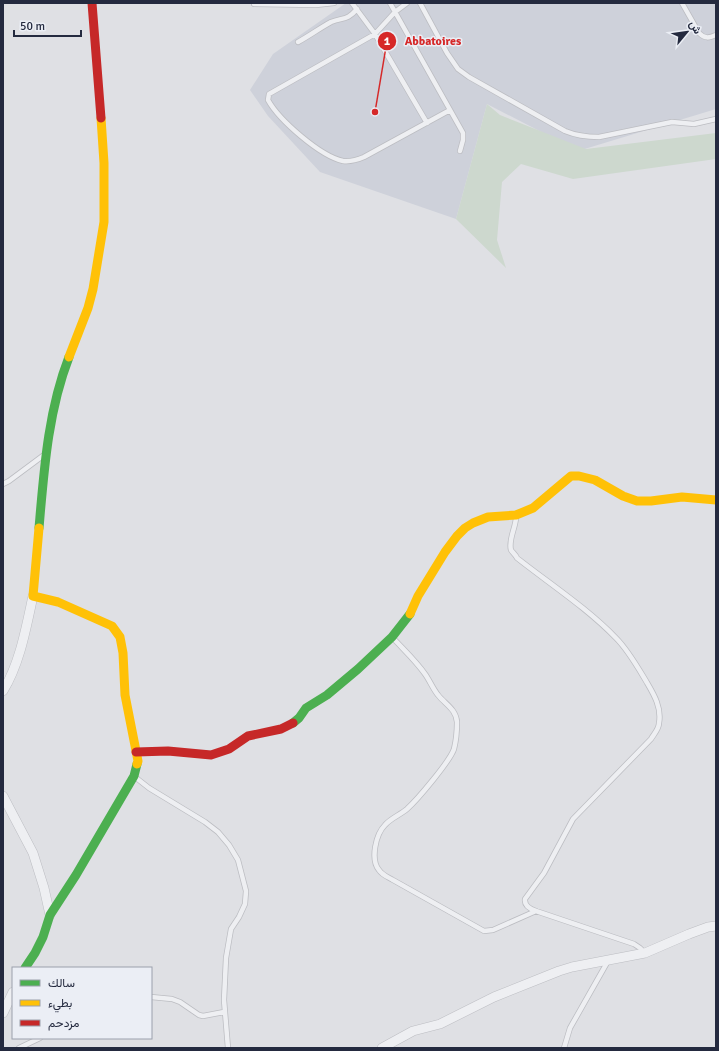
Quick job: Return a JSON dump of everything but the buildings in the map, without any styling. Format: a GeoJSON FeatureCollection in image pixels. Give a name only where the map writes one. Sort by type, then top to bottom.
{"type":"FeatureCollection","features":[{"type":"Feature","properties":{"kind":"street"},"geometry":{"type":"LineString","coordinates":[[3,691],[12,675],[34,596],[46,453],[54,402],[84,321],[93,290],[104,222],[104,163],[92,3]]}},
{"type":"Feature","properties":{"kind":"street"},"geometry":{"type":"LineString","coordinates":[[136,752],[168,751],[211,755],[229,749],[248,736],[281,729],[290,725],[299,718],[306,708],[338,686],[392,636],[410,613],[418,596],[457,536],[469,525],[488,517],[516,515],[533,508],[571,476],[578,474],[588,476],[630,499],[650,502],[681,497],[716,500]]}},
{"type":"Feature","properties":{"kind":"street"},"geometry":{"type":"LineString","coordinates":[[26,967],[43,937],[50,915],[76,875],[134,776],[138,761],[125,695],[123,653],[120,637],[112,626],[58,602],[34,596]]}},
{"type":"Feature","properties":{"kind":"street"},"geometry":{"type":"LineString","coordinates":[[3,796],[35,859],[50,915]]}},
{"type":"Feature","properties":{"kind":"street"},"geometry":{"type":"LineString","coordinates":[[382,1048],[413,1031],[440,1024],[494,997],[559,971],[572,967],[645,954],[689,934],[708,927],[716,926]]}},
{"type":"Feature","properties":{"kind":"street"},"geometry":{"type":"LineString","coordinates":[[3,1013],[12,994]]}},
{"type":"Feature","properties":{"kind":"lane"},"geometry":{"type":"LineString","coordinates":[[254,4],[321,5],[334,3]]}},
{"type":"Feature","properties":{"kind":"lane"},"geometry":{"type":"LineString","coordinates":[[354,3],[375,34],[427,123]]}},
{"type":"Feature","properties":{"kind":"lane"},"geometry":{"type":"LineString","coordinates":[[390,3],[463,133],[460,151]]}},
{"type":"Feature","properties":{"kind":"lane"},"geometry":{"type":"LineString","coordinates":[[407,3],[395,12],[375,34],[269,94],[269,103],[288,124],[307,141],[337,159],[348,161],[359,160],[450,110]]}},
{"type":"Feature","properties":{"kind":"lane"},"geometry":{"type":"LineString","coordinates":[[420,3],[450,58],[463,73],[569,133],[582,136],[599,137],[672,122],[694,124],[716,119]]}},
{"type":"Feature","properties":{"kind":"lane"},"geometry":{"type":"LineString","coordinates":[[682,3],[702,36],[711,38],[716,35]]}},
{"type":"Feature","properties":{"kind":"lane"},"geometry":{"type":"LineString","coordinates":[[298,42],[332,22],[342,20],[350,16],[357,9]]}},
{"type":"Feature","properties":{"kind":"lane"},"geometry":{"type":"LineString","coordinates":[[3,484],[46,453]]}},
{"type":"Feature","properties":{"kind":"lane"},"geometry":{"type":"LineString","coordinates":[[516,515],[515,529],[511,540],[511,550],[517,558],[594,618],[617,639],[650,687],[660,714],[659,724],[651,739],[572,819],[544,873],[525,899],[525,902],[528,907],[536,911],[631,943],[640,948],[645,954]]}},
{"type":"Feature","properties":{"kind":"lane"},"geometry":{"type":"LineString","coordinates":[[392,636],[424,672],[438,695],[454,712],[457,721],[454,750],[448,760],[414,802],[406,810],[385,825],[380,832],[376,842],[376,866],[383,874],[484,931],[493,930],[536,911]]}},
{"type":"Feature","properties":{"kind":"lane"},"geometry":{"type":"LineString","coordinates":[[134,776],[149,788],[205,822],[218,832],[229,845],[238,860],[246,891],[245,904],[231,929],[228,941],[224,985],[224,1012],[228,1048]]}},
{"type":"Feature","properties":{"kind":"lane"},"geometry":{"type":"LineString","coordinates":[[564,1048],[570,1028],[608,961]]}},
{"type":"Feature","properties":{"kind":"lane"},"geometry":{"type":"LineString","coordinates":[[152,997],[172,998],[203,1016],[224,1012]]}},
{"type":"Feature","properties":{"kind":"lane"},"geometry":{"type":"LineString","coordinates":[[19,1048],[38,1039]]}},
{"type":"Feature","properties":{"kind":"shaded area"},"geometry":{"type":"Polygon","coordinates":[[[346,3],[716,3],[716,109],[578,151],[487,104],[456,219],[320,172],[268,116],[250,90],[273,54],[346,3]]]}},
{"type":"Feature","properties":{"kind":"shaded area"},"geometry":{"type":"Polygon","coordinates":[[[487,104],[500,115],[586,149],[716,133],[716,159],[573,179],[521,164],[502,182],[497,240],[506,268],[456,219],[487,104]]]}},
{"type":"Feature","properties":{"kind":"traffic: fast"},"geometry":{"type":"LineString","coordinates":[[39,528],[48,441],[56,398],[69,357]]}},
{"type":"Feature","properties":{"kind":"traffic: fast"},"geometry":{"type":"LineString","coordinates":[[293,723],[299,718],[306,708],[327,695],[358,669],[392,637],[410,614]]}},
{"type":"Feature","properties":{"kind":"traffic: fast"},"geometry":{"type":"LineString","coordinates":[[26,967],[43,937],[50,915],[76,875],[134,776],[137,764]]}},
{"type":"Feature","properties":{"kind":"traffic: slow"},"geometry":{"type":"LineString","coordinates":[[69,357],[88,308],[93,289],[104,222],[104,163],[101,118]]}},
{"type":"Feature","properties":{"kind":"traffic: slow"},"geometry":{"type":"LineString","coordinates":[[410,614],[418,596],[445,552],[465,528],[488,517],[516,515],[533,508],[571,476],[579,476],[595,480],[623,496],[637,501],[651,501],[682,497],[716,500]]}},
{"type":"Feature","properties":{"kind":"traffic: slow"},"geometry":{"type":"LineString","coordinates":[[39,528],[33,596],[58,602],[112,626],[120,637],[123,653],[125,695],[138,761],[137,764]]}},
{"type":"Feature","properties":{"kind":"traffic: jam"},"geometry":{"type":"LineString","coordinates":[[92,3],[101,118]]}},
{"type":"Feature","properties":{"kind":"traffic: jam"},"geometry":{"type":"LineString","coordinates":[[136,752],[168,751],[211,755],[229,749],[248,736],[281,729],[293,723]]}},
{"type":"Feature","properties":{"kind":"place","name":"Abbatoires"},"geometry":{"type":"Point","coordinates":[375,112]}}]}
